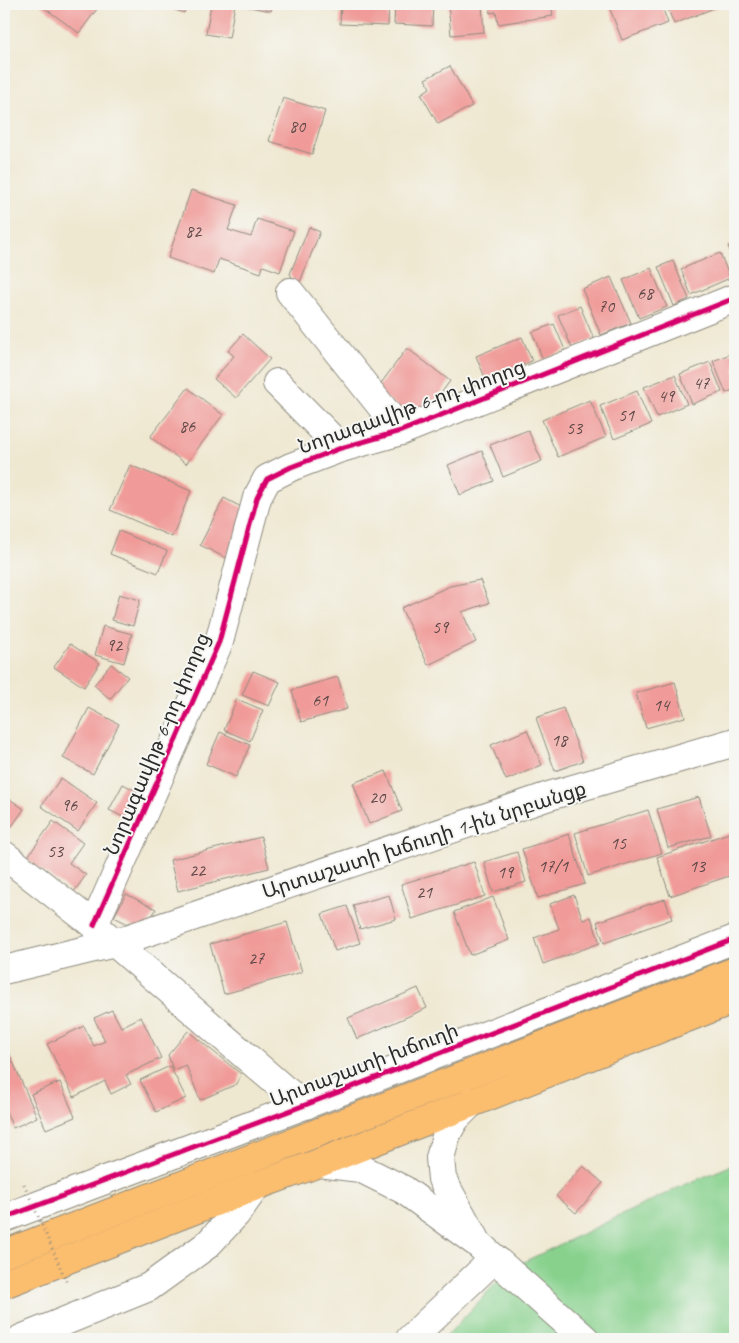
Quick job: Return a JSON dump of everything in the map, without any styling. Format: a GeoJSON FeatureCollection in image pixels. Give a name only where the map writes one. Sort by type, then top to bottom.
{"type":"FeatureCollection","features":[{"type":"Feature","properties":{"kind":"highway"},"geometry":{"type":"LineString","coordinates":[[4,1254],[735,970]]}},
{"type":"Feature","properties":{"kind":"highway"},"geometry":{"type":"LineString","coordinates":[[4,1284],[735,1000]]}},
{"type":"Feature","properties":{"kind":"street"},"geometry":{"type":"LineString","coordinates":[[290,292],[400,431]]}},
{"type":"Feature","properties":{"kind":"street","name":"Նորագավիթ 6-րդ փողոց"},"geometry":{"type":"LineString","coordinates":[[104,934],[219,642],[258,498],[267,479],[291,466],[341,448],[400,431],[735,298]]}},
{"type":"Feature","properties":{"kind":"street"},"geometry":{"type":"LineString","coordinates":[[277,383],[341,448]]}},
{"type":"Feature","properties":{"kind":"street","name":"Արտաշատի խճուղի 1-ին նրբանցք"},"geometry":{"type":"LineString","coordinates":[[4,970],[104,934],[549,796],[735,742]]}},
{"type":"Feature","properties":{"kind":"street"},"geometry":{"type":"LineString","coordinates":[[4,855],[104,934],[285,1090],[305,1105]]}},
{"type":"Feature","properties":{"kind":"street","name":"Արտաշատի խճուղի"},"geometry":{"type":"LineString","coordinates":[[4,1218],[305,1105],[735,939]]}},
{"type":"Feature","properties":{"kind":"street"},"geometry":{"type":"LineString","coordinates":[[472,1102],[455,1119],[447,1133],[440,1158],[442,1179],[486,1251]]}},
{"type":"Feature","properties":{"kind":"street"},"geometry":{"type":"LineString","coordinates":[[319,1163],[360,1168],[404,1190],[486,1251],[585,1339]]}},
{"type":"Feature","properties":{"kind":"street"},"geometry":{"type":"LineString","coordinates":[[21,1339],[149,1287],[207,1245],[236,1214],[256,1186]]}},
{"type":"Feature","properties":{"kind":"street"},"geometry":{"type":"LineString","coordinates":[[410,1339],[486,1251]]}},
{"type":"Feature","properties":{"kind":"path"},"geometry":{"type":"LineString","coordinates":[[24,1184],[67,1283]]}},
{"type":"Feature","properties":{"kind":"green space"},"geometry":{"type":"Polygon","coordinates":[[[735,1164],[735,1339],[444,1339],[509,1269],[684,1185],[735,1164]]]}},
{"type":"Feature","properties":{"kind":"building"},"geometry":{"type":"Polygon","coordinates":[[[39,4],[89,4],[97,9],[79,33],[39,4]]]}},
{"type":"Feature","properties":{"kind":"building"},"geometry":{"type":"Polygon","coordinates":[[[158,4],[187,4],[184,13],[158,4]]]}},
{"type":"Feature","properties":{"kind":"building"},"geometry":{"type":"Polygon","coordinates":[[[211,4],[235,4],[229,38],[206,34],[211,4]]]}},
{"type":"Feature","properties":{"kind":"building"},"geometry":{"type":"Polygon","coordinates":[[[239,4],[272,4],[271,11],[239,4]]]}},
{"type":"Feature","properties":{"kind":"building"},"geometry":{"type":"Polygon","coordinates":[[[335,4],[335,9],[308,5],[335,4]]]}},
{"type":"Feature","properties":{"kind":"building"},"geometry":{"type":"Polygon","coordinates":[[[341,4],[389,4],[388,26],[340,24],[341,4]]]}},
{"type":"Feature","properties":{"kind":"building"},"geometry":{"type":"Polygon","coordinates":[[[395,4],[433,4],[432,26],[394,24],[395,4]]]}},
{"type":"Feature","properties":{"kind":"building"},"geometry":{"type":"Polygon","coordinates":[[[448,4],[482,4],[484,32],[451,35],[448,4]]]}},
{"type":"Feature","properties":{"kind":"building"},"geometry":{"type":"Polygon","coordinates":[[[489,4],[551,4],[553,16],[498,24],[496,12],[490,13],[489,4]]]}},
{"type":"Feature","properties":{"kind":"building"},"geometry":{"type":"Polygon","coordinates":[[[608,4],[661,4],[668,23],[622,40],[608,4]]]}},
{"type":"Feature","properties":{"kind":"building"},"geometry":{"type":"Polygon","coordinates":[[[666,4],[724,4],[674,24],[666,4]]]}},
{"type":"Feature","properties":{"kind":"building"},"geometry":{"type":"Polygon","coordinates":[[[450,66],[472,106],[438,124],[421,94],[430,88],[425,79],[450,66]]]}},
{"type":"Feature","properties":{"kind":"building"},"geometry":{"type":"Polygon","coordinates":[[[283,98],[325,111],[312,154],[269,141],[283,98]]]}},
{"type":"Feature","properties":{"kind":"building"},"geometry":{"type":"Polygon","coordinates":[[[191,190],[237,205],[228,230],[251,237],[257,219],[294,231],[280,272],[263,266],[261,273],[219,259],[214,274],[168,258],[191,190]]]}},
{"type":"Feature","properties":{"kind":"building"},"geometry":{"type":"Polygon","coordinates":[[[309,227],[320,232],[298,287],[290,274],[309,227]]]}},
{"type":"Feature","properties":{"kind":"building"},"geometry":{"type":"Polygon","coordinates":[[[735,243],[735,263],[728,246],[735,243]]]}},
{"type":"Feature","properties":{"kind":"building"},"geometry":{"type":"Polygon","coordinates":[[[720,253],[730,278],[691,295],[681,269],[720,253]]]}},
{"type":"Feature","properties":{"kind":"building"},"geometry":{"type":"Polygon","coordinates":[[[673,261],[689,299],[674,306],[658,267],[673,261]]]}},
{"type":"Feature","properties":{"kind":"building"},"geometry":{"type":"Polygon","coordinates":[[[651,268],[667,307],[639,318],[623,280],[651,268]]]}},
{"type":"Feature","properties":{"kind":"building"},"geometry":{"type":"Polygon","coordinates":[[[611,277],[631,323],[601,335],[582,289],[611,277]]]}},
{"type":"Feature","properties":{"kind":"building"},"geometry":{"type":"Polygon","coordinates":[[[580,306],[594,339],[572,348],[558,315],[580,306]]]}},
{"type":"Feature","properties":{"kind":"building"},"geometry":{"type":"Polygon","coordinates":[[[554,324],[565,350],[543,360],[532,332],[554,324]]]}},
{"type":"Feature","properties":{"kind":"building"},"geometry":{"type":"Polygon","coordinates":[[[243,334],[270,359],[236,398],[214,379],[234,356],[228,351],[243,334]]]}},
{"type":"Feature","properties":{"kind":"building"},"geometry":{"type":"Polygon","coordinates":[[[522,337],[532,361],[486,380],[476,356],[522,337]]]}},
{"type":"Feature","properties":{"kind":"building"},"geometry":{"type":"Polygon","coordinates":[[[407,348],[450,381],[419,423],[376,390],[407,348]]]}},
{"type":"Feature","properties":{"kind":"building"},"geometry":{"type":"Polygon","coordinates":[[[735,352],[735,389],[726,393],[713,361],[735,352]]]}},
{"type":"Feature","properties":{"kind":"building"},"geometry":{"type":"Polygon","coordinates":[[[710,362],[722,392],[692,404],[680,374],[710,362]]]}},
{"type":"Feature","properties":{"kind":"building"},"geometry":{"type":"Polygon","coordinates":[[[675,375],[687,404],[657,417],[644,387],[675,375]]]}},
{"type":"Feature","properties":{"kind":"building"},"geometry":{"type":"Polygon","coordinates":[[[188,388],[223,415],[186,464],[150,437],[188,388]]]}},
{"type":"Feature","properties":{"kind":"building"},"geometry":{"type":"Polygon","coordinates":[[[637,391],[651,424],[614,439],[600,406],[637,391]]]}},
{"type":"Feature","properties":{"kind":"building"},"geometry":{"type":"Polygon","coordinates":[[[590,400],[606,437],[558,457],[542,420],[590,400]]]}},
{"type":"Feature","properties":{"kind":"building"},"geometry":{"type":"Polygon","coordinates":[[[528,430],[542,461],[503,477],[490,445],[528,430]]]}},
{"type":"Feature","properties":{"kind":"building"},"geometry":{"type":"Polygon","coordinates":[[[482,451],[494,481],[460,495],[448,465],[482,451]]]}},
{"type":"Feature","properties":{"kind":"building"},"geometry":{"type":"Polygon","coordinates":[[[130,465],[191,491],[172,537],[110,510],[130,465]]]}},
{"type":"Feature","properties":{"kind":"building"},"geometry":{"type":"Polygon","coordinates":[[[224,498],[249,511],[226,558],[200,545],[224,498]]]}},
{"type":"Feature","properties":{"kind":"building"},"geometry":{"type":"Polygon","coordinates":[[[119,531],[167,551],[158,573],[110,554],[119,531]]]}},
{"type":"Feature","properties":{"kind":"building"},"geometry":{"type":"Polygon","coordinates":[[[480,580],[489,603],[462,612],[476,642],[428,665],[401,608],[450,586],[480,580]]]}},
{"type":"Feature","properties":{"kind":"building"},"geometry":{"type":"Polygon","coordinates":[[[119,594],[140,600],[133,626],[112,620],[119,594]]]}},
{"type":"Feature","properties":{"kind":"building"},"geometry":{"type":"Polygon","coordinates":[[[103,626],[132,634],[124,663],[95,655],[103,626]]]}},
{"type":"Feature","properties":{"kind":"building"},"geometry":{"type":"Polygon","coordinates":[[[70,644],[100,663],[84,687],[54,667],[70,644]]]}},
{"type":"Feature","properties":{"kind":"building"},"geometry":{"type":"Polygon","coordinates":[[[111,664],[128,677],[110,699],[94,685],[111,664]]]}},
{"type":"Feature","properties":{"kind":"building"},"geometry":{"type":"Polygon","coordinates":[[[253,671],[280,682],[269,706],[242,695],[253,671]]]}},
{"type":"Feature","properties":{"kind":"building"},"geometry":{"type":"Polygon","coordinates":[[[338,677],[347,709],[301,722],[292,690],[338,677]]]}},
{"type":"Feature","properties":{"kind":"building"},"geometry":{"type":"Polygon","coordinates":[[[675,682],[685,717],[646,728],[636,693],[675,682]]]}},
{"type":"Feature","properties":{"kind":"building"},"geometry":{"type":"Polygon","coordinates":[[[237,699],[263,710],[250,741],[224,730],[237,699]]]}},
{"type":"Feature","properties":{"kind":"building"},"geometry":{"type":"Polygon","coordinates":[[[89,708],[119,724],[93,774],[63,758],[89,708]]]}},
{"type":"Feature","properties":{"kind":"building"},"geometry":{"type":"Polygon","coordinates":[[[563,708],[583,761],[555,771],[536,718],[563,708]]]}},
{"type":"Feature","properties":{"kind":"building"},"geometry":{"type":"Polygon","coordinates":[[[527,730],[542,765],[506,780],[491,745],[527,730]]]}},
{"type":"Feature","properties":{"kind":"building"},"geometry":{"type":"Polygon","coordinates":[[[220,732],[250,745],[236,777],[206,764],[220,732]]]}},
{"type":"Feature","properties":{"kind":"building"},"geometry":{"type":"Polygon","coordinates":[[[386,771],[402,811],[369,824],[353,783],[386,771]]]}},
{"type":"Feature","properties":{"kind":"building"},"geometry":{"type":"Polygon","coordinates":[[[61,778],[97,803],[78,831],[41,806],[61,778]]]}},
{"type":"Feature","properties":{"kind":"building"},"geometry":{"type":"Polygon","coordinates":[[[123,784],[146,796],[133,822],[109,810],[123,784]]]}},
{"type":"Feature","properties":{"kind":"building"},"geometry":{"type":"Polygon","coordinates":[[[4,795],[24,809],[10,829],[4,825],[4,795]]]}},
{"type":"Feature","properties":{"kind":"building"},"geometry":{"type":"Polygon","coordinates":[[[699,797],[711,836],[668,848],[657,809],[699,797]]]}},
{"type":"Feature","properties":{"kind":"building"},"geometry":{"type":"Polygon","coordinates":[[[648,810],[662,853],[588,876],[575,833],[648,810]]]}},
{"type":"Feature","properties":{"kind":"building"},"geometry":{"type":"Polygon","coordinates":[[[53,821],[83,843],[69,863],[86,875],[73,893],[26,859],[53,821]]]}},
{"type":"Feature","properties":{"kind":"building"},"geometry":{"type":"Polygon","coordinates":[[[735,831],[735,874],[670,896],[657,857],[735,831]]]}},
{"type":"Feature","properties":{"kind":"building"},"geometry":{"type":"Polygon","coordinates":[[[569,834],[585,884],[538,898],[522,849],[569,834]]]}},
{"type":"Feature","properties":{"kind":"building"},"geometry":{"type":"Polygon","coordinates":[[[261,837],[269,868],[178,891],[170,860],[261,837]]]}},
{"type":"Feature","properties":{"kind":"building"},"geometry":{"type":"Polygon","coordinates":[[[517,852],[526,882],[493,892],[484,862],[517,852]]]}},
{"type":"Feature","properties":{"kind":"building"},"geometry":{"type":"Polygon","coordinates":[[[474,862],[485,896],[412,919],[401,884],[474,862]]]}},
{"type":"Feature","properties":{"kind":"building"},"geometry":{"type":"Polygon","coordinates":[[[126,894],[156,909],[144,932],[114,917],[126,894]]]}},
{"type":"Feature","properties":{"kind":"building"},"geometry":{"type":"Polygon","coordinates":[[[389,895],[396,919],[360,929],[353,905],[389,895]]]}},
{"type":"Feature","properties":{"kind":"building"},"geometry":{"type":"Polygon","coordinates":[[[574,895],[583,920],[591,917],[600,943],[543,964],[534,938],[559,929],[550,904],[574,895]]]}},
{"type":"Feature","properties":{"kind":"building"},"geometry":{"type":"Polygon","coordinates":[[[493,897],[509,940],[470,955],[454,912],[493,897]]]}},
{"type":"Feature","properties":{"kind":"building"},"geometry":{"type":"Polygon","coordinates":[[[665,899],[672,919],[604,943],[597,922],[665,899]]]}},
{"type":"Feature","properties":{"kind":"building"},"geometry":{"type":"Polygon","coordinates":[[[347,906],[360,943],[335,951],[322,914],[347,906]]]}},
{"type":"Feature","properties":{"kind":"building"},"geometry":{"type":"Polygon","coordinates":[[[287,922],[302,972],[224,994],[210,944],[287,922]]]}},
{"type":"Feature","properties":{"kind":"building"},"geometry":{"type":"Polygon","coordinates":[[[418,988],[427,1008],[357,1039],[348,1018],[418,988]]]}},
{"type":"Feature","properties":{"kind":"building"},"geometry":{"type":"Polygon","coordinates":[[[112,1010],[121,1027],[141,1017],[161,1058],[126,1075],[131,1084],[111,1094],[105,1081],[74,1097],[47,1044],[84,1026],[94,1046],[105,1041],[94,1018],[112,1010]]]}},
{"type":"Feature","properties":{"kind":"building"},"geometry":{"type":"Polygon","coordinates":[[[188,1031],[241,1074],[237,1084],[200,1100],[186,1065],[173,1070],[168,1055],[188,1031]]]}},
{"type":"Feature","properties":{"kind":"building"},"geometry":{"type":"Polygon","coordinates":[[[6,1046],[37,1117],[13,1128],[4,1107],[4,1047],[6,1046]]]}},
{"type":"Feature","properties":{"kind":"building"},"geometry":{"type":"Polygon","coordinates":[[[170,1066],[186,1098],[156,1112],[140,1080],[170,1066]]]}},
{"type":"Feature","properties":{"kind":"building"},"geometry":{"type":"Polygon","coordinates":[[[60,1082],[75,1117],[46,1129],[31,1094],[60,1082]]]}},
{"type":"Feature","properties":{"kind":"building"},"geometry":{"type":"Polygon","coordinates":[[[583,1166],[603,1183],[576,1213],[556,1196],[583,1166]]]}},
{"type":"Feature","properties":{"kind":"cycle path"},"geometry":{"type":"LineString","coordinates":[[94,925],[219,642],[257,498],[267,479],[291,467],[341,448],[401,431],[735,298]]}},
{"type":"Feature","properties":{"kind":"cycle path"},"geometry":{"type":"LineString","coordinates":[[4,1218],[305,1105],[735,939]]}}]}
